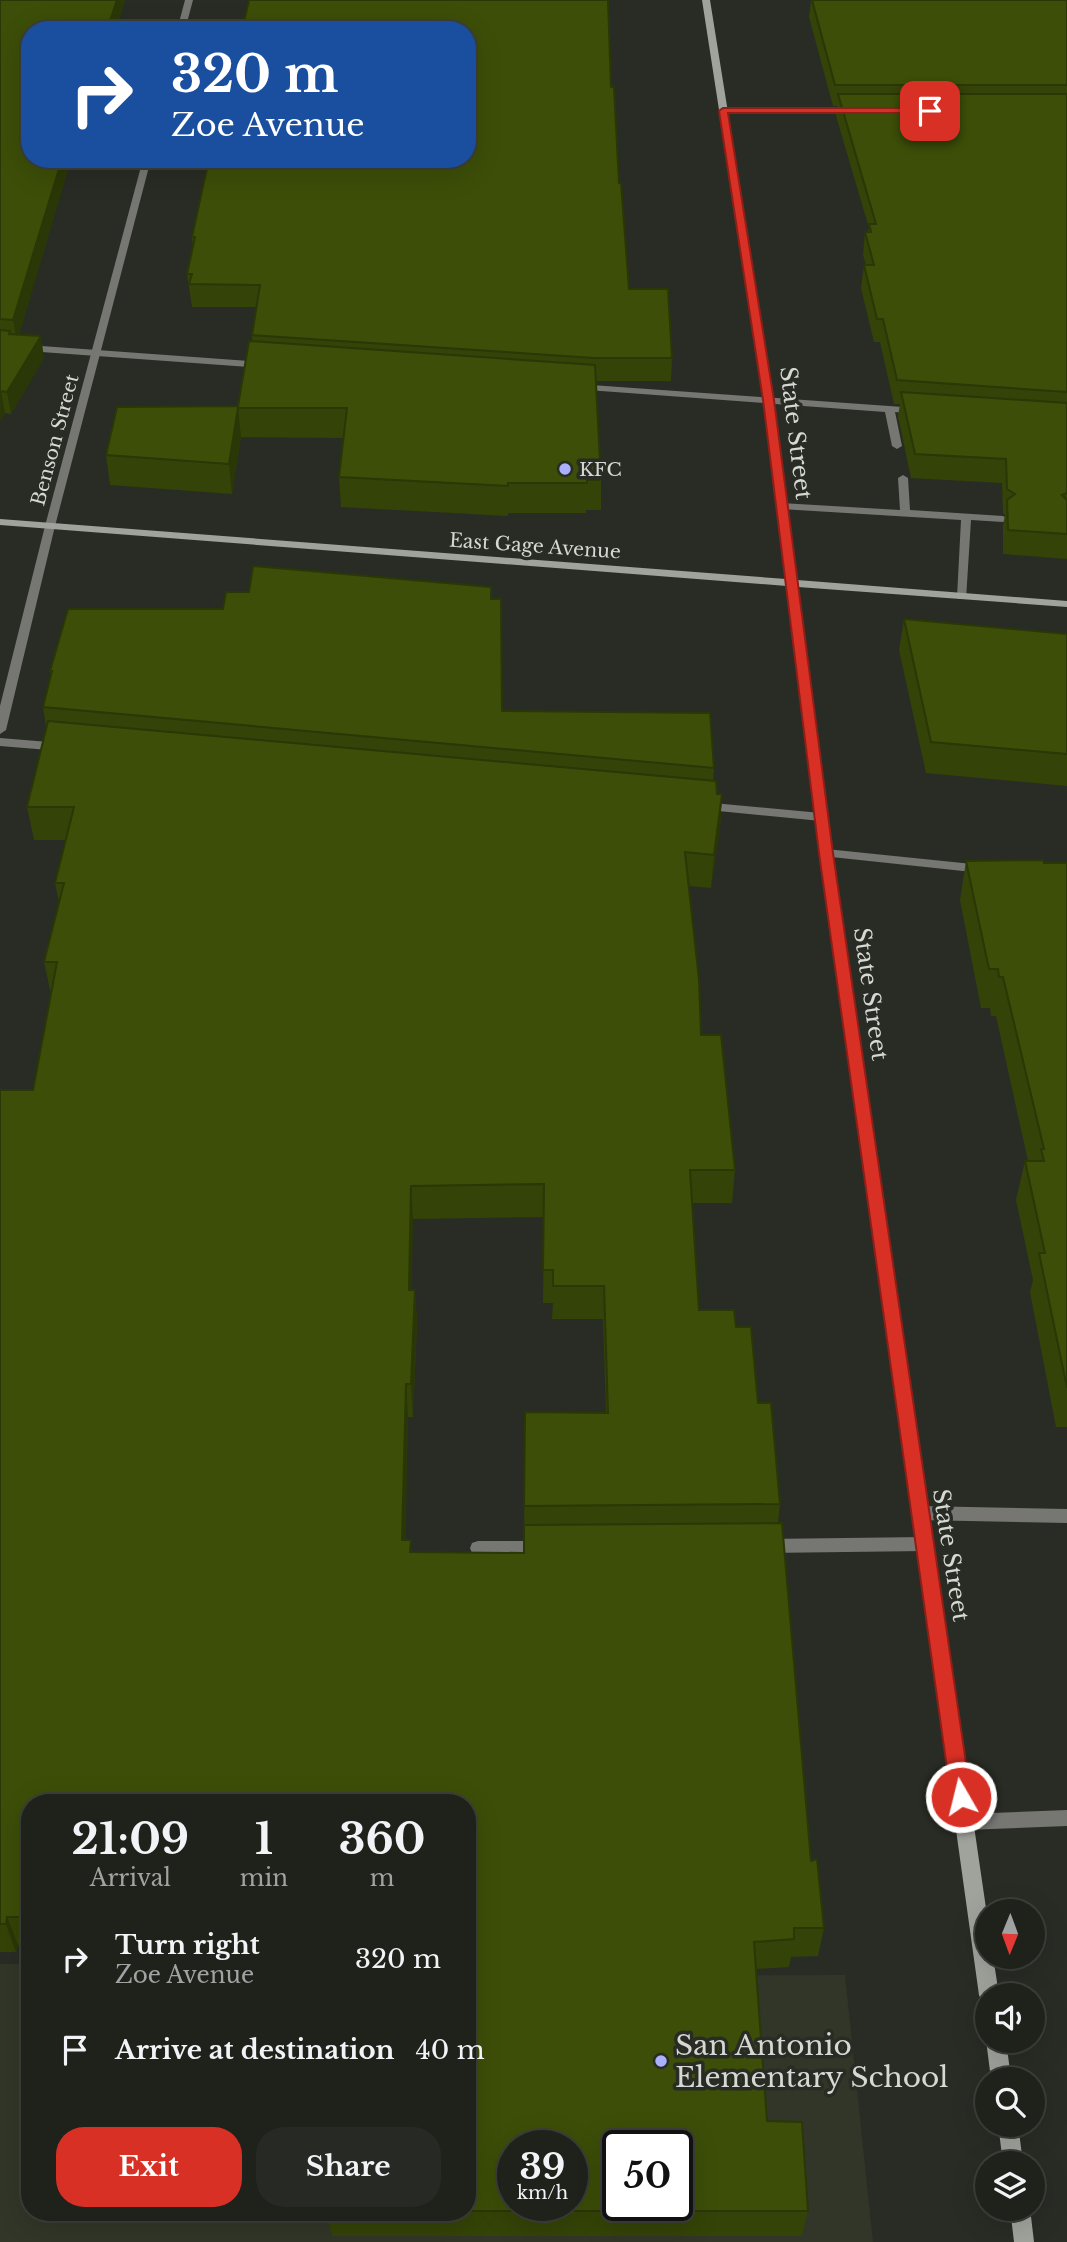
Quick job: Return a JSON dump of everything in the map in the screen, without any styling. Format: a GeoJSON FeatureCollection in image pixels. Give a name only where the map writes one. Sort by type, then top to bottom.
{"type":"FeatureCollection","features":[{"type":"Feature","properties":{"kind":"main road","name":"State Street"},"geometry":{"type":"LineString","coordinates":[[706,0],[769,400],[821,817],[987,1983]]}},
{"type":"Feature","properties":{"kind":"main road","name":"East Gage Avenue"},"geometry":{"type":"LineString","coordinates":[[0,522],[1067,604]]}},
{"type":"Feature","properties":{"kind":"main road"},"geometry":{"type":"LineString","coordinates":[[1022,2221],[1024,2242]]}},
{"type":"Feature","properties":{"kind":"street"},"geometry":{"type":"LineString","coordinates":[[183,21],[189,0]]}},
{"type":"Feature","properties":{"kind":"street"},"geometry":{"type":"LineString","coordinates":[[723,111],[862,111]]}},
{"type":"Feature","properties":{"kind":"street","name":"Benson Street"},"geometry":{"type":"LineString","coordinates":[[0,730],[50,526],[145,168]]}},
{"type":"Feature","properties":{"kind":"street"},"geometry":{"type":"LineString","coordinates":[[0,346],[274,365]]}},
{"type":"Feature","properties":{"kind":"street"},"geometry":{"type":"LineString","coordinates":[[562,386],[930,412]]}},
{"type":"Feature","properties":{"kind":"street"},"geometry":{"type":"LineString","coordinates":[[889,409],[897,446]]}},
{"type":"Feature","properties":{"kind":"street"},"geometry":{"type":"LineString","coordinates":[[903,478],[905,512]]}},
{"type":"Feature","properties":{"kind":"street"},"geometry":{"type":"LineString","coordinates":[[781,506],[1003,519]]}},
{"type":"Feature","properties":{"kind":"street"},"geometry":{"type":"LineString","coordinates":[[962,597],[967,516]]}},
{"type":"Feature","properties":{"kind":"street"},"geometry":{"type":"LineString","coordinates":[[0,742],[69,748]]}},
{"type":"Feature","properties":{"kind":"street"},"geometry":{"type":"LineString","coordinates":[[695,805],[821,817]]}},
{"type":"Feature","properties":{"kind":"street"},"geometry":{"type":"LineString","coordinates":[[826,853],[1000,871]]}},
{"type":"Feature","properties":{"kind":"street"},"geometry":{"type":"LineString","coordinates":[[919,1513],[1067,1517]]}},
{"type":"Feature","properties":{"kind":"street"},"geometry":{"type":"LineString","coordinates":[[751,1546],[925,1544]]}},
{"type":"Feature","properties":{"kind":"street"},"geometry":{"type":"LineString","coordinates":[[478,1548],[560,1548]]}},
{"type":"Feature","properties":{"kind":"street"},"geometry":{"type":"LineString","coordinates":[[965,1822],[1067,1818]]}},
{"type":"Feature","properties":{"kind":"shaded area","name":"San Antonio Elementary School"},"geometry":{"type":"Polygon","coordinates":[[[0,1964],[21,1964],[21,2221],[476,2221],[476,1976],[845,1975],[873,2242],[0,2242],[0,1964]]]}},
{"type":"Feature","properties":{"kind":"building"},"geometry":{"type":"Polygon","coordinates":[[[0,0],[117,0],[110,21],[21,21],[21,168],[59,168],[13,320],[0,319],[0,0]]]}},
{"type":"Feature","properties":{"kind":"building"},"geometry":{"type":"Polygon","coordinates":[[[249,0],[608,0],[611,87],[614,87],[619,183],[629,289],[668,289],[672,358],[594,358],[252,335],[260,285],[189,284],[192,274],[187,274],[195,237],[192,237],[207,168],[476,168],[476,21],[244,21],[249,0]]]}},
{"type":"Feature","properties":{"kind":"building"},"geometry":{"type":"Polygon","coordinates":[[[812,0],[1067,0],[1067,85],[835,85],[812,0]]]}},
{"type":"Feature","properties":{"kind":"building"},"geometry":{"type":"Polygon","coordinates":[[[838,94],[1067,94],[1067,392],[897,380],[883,319],[877,319],[864,265],[874,265],[865,232],[871,232],[869,224],[876,224],[838,94]]]}},
{"type":"Feature","properties":{"kind":"building"},"geometry":{"type":"Polygon","coordinates":[[[0,330],[10,331],[9,334],[41,336],[7,392],[0,393],[0,330]]]}},
{"type":"Feature","properties":{"kind":"building"},"geometry":{"type":"Polygon","coordinates":[[[249,341],[595,365],[601,480],[587,480],[587,483],[508,483],[508,486],[339,477],[347,408],[238,408],[229,464],[106,455],[117,407],[238,406],[249,341]]]}},
{"type":"Feature","properties":{"kind":"building"},"geometry":{"type":"Polygon","coordinates":[[[901,392],[1067,403],[1067,493],[1062,495],[1067,500],[1067,534],[1008,530],[1007,500],[1015,494],[1007,489],[1006,459],[915,454],[901,392]]]}},
{"type":"Feature","properties":{"kind":"building"},"geometry":{"type":"Polygon","coordinates":[[[253,566],[491,587],[491,599],[501,599],[502,711],[710,713],[714,768],[43,707],[50,671],[68,609],[223,609],[226,592],[249,592],[253,566]]]}},
{"type":"Feature","properties":{"kind":"building"},"geometry":{"type":"Polygon","coordinates":[[[904,619],[1067,634],[1067,754],[931,742],[904,619]]]}},
{"type":"Feature","properties":{"kind":"building"},"geometry":{"type":"Polygon","coordinates":[[[48,721],[716,781],[717,794],[722,794],[714,855],[685,852],[699,980],[701,1035],[721,1035],[735,1170],[690,1170],[699,1310],[734,1310],[736,1327],[751,1327],[758,1403],[771,1403],[780,1504],[524,1506],[525,1412],[608,1413],[604,1286],[553,1286],[553,1270],[543,1270],[544,1184],[411,1186],[409,1290],[415,1290],[411,1384],[406,1384],[402,1540],[411,1540],[410,1552],[524,1553],[524,1525],[782,1523],[811,1861],[817,1859],[824,1928],[794,1928],[794,1939],[754,1942],[767,2121],[802,2122],[808,2211],[693,2211],[693,2130],[602,2130],[602,2211],[588,2211],[588,2130],[497,2130],[497,2211],[476,2211],[476,1794],[21,1794],[21,1917],[7,1917],[6,1924],[0,1924],[0,1090],[33,1090],[57,962],[44,962],[64,883],[55,883],[74,807],[27,807],[48,721]]]}},
{"type":"Feature","properties":{"kind":"building"},"geometry":{"type":"Polygon","coordinates":[[[1043,860],[1044,863],[1067,863],[1067,1388],[1039,1253],[1045,1253],[1025,1161],[1044,1161],[1041,1149],[1044,1149],[1003,977],[999,977],[998,969],[989,969],[966,861],[1043,860]]]}},
{"type":"Feature","properties":{"kind":"place","name":"KFC"},"geometry":{"type":"Point","coordinates":[565,469]}},
{"type":"Feature","properties":{"kind":"place","name":"San Antonio Elementary School"},"geometry":{"type":"Point","coordinates":[661,2061]}},
{"type":"Feature","properties":{"kind":"route"},"geometry":{"type":"LineString","coordinates":[[930,111],[723,111],[769,400],[826,853],[961,1797]]}}]}
